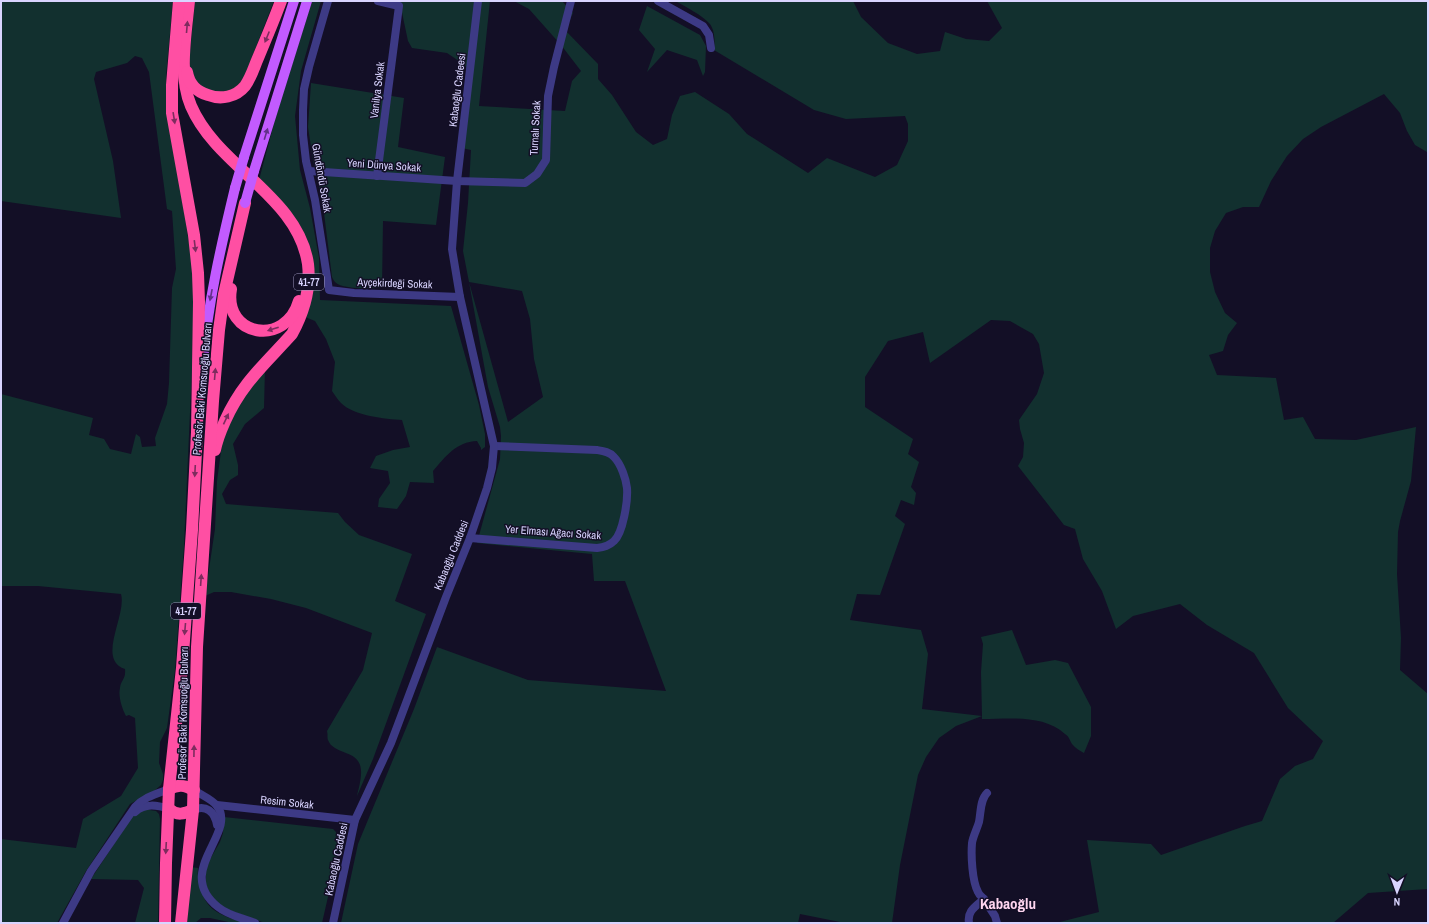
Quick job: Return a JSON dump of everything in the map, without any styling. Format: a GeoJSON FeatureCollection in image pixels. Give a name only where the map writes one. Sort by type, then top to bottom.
{"type":"FeatureCollection","features":[{"type":"Feature","properties":{"kind":"highway","name":"41-77"},"geometry":{"type":"LineString","coordinates":[[179,1],[180,52],[185,87],[188,100],[197,119],[205,132],[225,154],[289,219],[301,239],[309,271],[308,294],[302,315],[292,334],[244,386],[235,399],[220,432],[216,443],[205,525]]}},
{"type":"Feature","properties":{"kind":"highway","name":"41-77"},"geometry":{"type":"LineString","coordinates":[[189,1],[180,52],[172,85],[172,113],[194,235],[198,273],[197,432]]}},
{"type":"Feature","properties":{"kind":"highway"},"geometry":{"type":"LineString","coordinates":[[180,52],[190,83],[198,90],[208,96],[220,98],[236,93],[245,86],[252,73],[281,1]]}},
{"type":"Feature","properties":{"kind":"highway"},"geometry":{"type":"LineString","coordinates":[[180,52],[176,77],[179,96],[186,115],[194,130],[206,145],[275,213],[291,235],[297,249],[301,263],[302,277],[298,303],[293,315],[288,321],[273,330],[260,331],[246,326],[236,318],[231,307],[230,292],[245,203]]}},
{"type":"Feature","properties":{"kind":"highway","name":"Profesör Baki Komsuoğlu Bulvarı"},"geometry":{"type":"LineString","coordinates":[[194,790],[197,648],[219,330],[224,294],[245,203]]}},
{"type":"Feature","properties":{"kind":"highway","name":"Profesör Baki Komsuoğlu Bulvarı"},"geometry":{"type":"LineString","coordinates":[[169,789],[186,614],[197,432]]}},
{"type":"Feature","properties":{"kind":"highway"},"geometry":{"type":"LineString","coordinates":[[166,923],[166,863],[169,789],[178,785],[183,785],[194,790],[181,923]]}},
{"type":"Feature","properties":{"kind":"highway"},"geometry":{"type":"LineString","coordinates":[[169,809],[177,814],[182,814],[193,810]]}},
{"type":"Feature","properties":{"kind":"main road","name":"Profesör Baki Komsuoğlu Bulvarı"},"geometry":{"type":"LineString","coordinates":[[197,432],[210,304],[224,233],[244,157],[294,1]]}},
{"type":"Feature","properties":{"kind":"main road","name":"Profesör Baki Komsuoğlu Bulvarı"},"geometry":{"type":"LineString","coordinates":[[245,203],[307,1]]}},
{"type":"Feature","properties":{"kind":"street","name":"Gündöndü Sokak"},"geometry":{"type":"LineString","coordinates":[[328,1],[304,89],[303,135],[306,161],[315,200],[329,290]]}},
{"type":"Feature","properties":{"kind":"street","name":"Vanilya Sokak"},"geometry":{"type":"LineString","coordinates":[[377,176],[399,6],[378,1]]}},
{"type":"Feature","properties":{"kind":"street","name":"Kabaoğlu Cadeesi"},"geometry":{"type":"LineString","coordinates":[[457,181],[478,1]]}},
{"type":"Feature","properties":{"kind":"street","name":"Turnalı Sokak"},"geometry":{"type":"LineString","coordinates":[[457,181],[525,183],[537,174],[546,160],[548,96],[571,1]]}},
{"type":"Feature","properties":{"kind":"street"},"geometry":{"type":"LineString","coordinates":[[658,1],[703,26],[709,35],[710,48]]}},
{"type":"Feature","properties":{"kind":"street","name":"Yeni Dünya Sokak"},"geometry":{"type":"LineString","coordinates":[[309,171],[457,181]]}},
{"type":"Feature","properties":{"kind":"street","name":"Kabaoğlu Caddesi"},"geometry":{"type":"LineString","coordinates":[[333,923],[355,820],[391,743],[470,538],[482,505],[492,468],[494,446],[460,297],[452,249],[457,181]]}},
{"type":"Feature","properties":{"kind":"street","name":"Ayçekirdeği Sokak"},"geometry":{"type":"LineString","coordinates":[[329,290],[354,293],[460,297]]}},
{"type":"Feature","properties":{"kind":"street","name":"Yer Elması Ağacı Sokak"},"geometry":{"type":"LineString","coordinates":[[470,538],[597,548],[606,547],[614,541],[620,533],[627,488],[620,467],[614,457],[608,452],[597,450],[494,446]]}},
{"type":"Feature","properties":{"kind":"street"},"geometry":{"type":"LineString","coordinates":[[63,923],[92,871],[135,807],[140,801],[169,789]]}},
{"type":"Feature","properties":{"kind":"street"},"geometry":{"type":"LineString","coordinates":[[194,790],[217,805],[221,819],[217,834],[203,865],[202,873],[204,888],[213,903],[219,908],[227,913],[255,923]]}},
{"type":"Feature","properties":{"kind":"street"},"geometry":{"type":"LineString","coordinates":[[987,793],[982,800],[978,824],[972,842],[973,873],[978,892],[995,916],[997,923]]}},
{"type":"Feature","properties":{"kind":"street"},"geometry":{"type":"LineString","coordinates":[[128,818],[140,807],[148,805],[169,809]]}},
{"type":"Feature","properties":{"kind":"street","name":"Resim Sokak"},"geometry":{"type":"LineString","coordinates":[[217,805],[355,820]]}},
{"type":"Feature","properties":{"kind":"street"},"geometry":{"type":"LineString","coordinates":[[193,810],[199,807],[211,811],[217,824],[217,834]]}},
{"type":"Feature","properties":{"kind":"street"},"geometry":{"type":"LineString","coordinates":[[969,923],[969,914],[971,910],[984,899]]}},
{"type":"Feature","properties":{"kind":"green space"},"geometry":{"type":"Polygon","coordinates":[[[1,1],[173,1],[166,76],[167,103],[191,256],[194,288],[184,546],[175,670],[167,728],[160,742],[159,763],[163,774],[163,780],[161,785],[154,791],[130,804],[86,871],[57,923],[1,923],[1,839],[76,848],[83,819],[121,796],[138,768],[135,718],[129,715],[126,716],[123,710],[120,699],[120,691],[125,675],[125,669],[117,664],[113,656],[114,636],[122,603],[121,594],[38,586],[1,586],[1,394],[93,418],[89,435],[104,439],[110,449],[131,454],[136,434],[140,437],[142,447],[156,446],[155,438],[167,404],[172,288],[176,269],[172,211],[167,209],[149,72],[142,58],[135,56],[127,63],[96,72],[94,79],[113,161],[121,218],[1,201],[1,1]]]}},
{"type":"Feature","properties":{"kind":"green space"},"geometry":{"type":"Polygon","coordinates":[[[195,1],[274,1],[244,78],[232,90],[224,92],[207,92],[191,75],[189,61],[195,1]]]}},
{"type":"Feature","properties":{"kind":"green space"},"geometry":{"type":"Polygon","coordinates":[[[312,1],[321,1],[301,71],[295,116],[300,170],[310,208],[319,258],[320,300],[451,306],[479,405],[485,434],[485,447],[481,450],[477,441],[470,442],[457,447],[447,455],[433,471],[434,483],[410,482],[406,496],[397,509],[378,507],[379,499],[390,483],[388,471],[370,468],[376,456],[393,450],[410,447],[402,420],[370,416],[354,411],[341,403],[332,391],[335,362],[326,339],[315,321],[305,317],[311,259],[259,180],[276,116],[312,1]]]}},
{"type":"Feature","properties":{"kind":"green space"},"geometry":{"type":"Polygon","coordinates":[[[394,1],[490,1],[479,106],[565,111],[572,81],[581,71],[561,45],[529,9],[514,1],[562,1],[573,13],[565,30],[598,64],[598,79],[612,95],[636,132],[653,145],[667,139],[672,115],[680,96],[695,92],[729,114],[747,134],[808,173],[827,158],[875,177],[897,165],[908,141],[908,124],[905,116],[846,119],[814,110],[714,50],[714,33],[710,24],[698,14],[675,1],[853,1],[861,17],[888,43],[917,54],[940,51],[945,32],[966,39],[989,41],[1002,28],[987,1],[1428,1],[1428,151],[1427,152],[1415,145],[1407,131],[1400,113],[1384,94],[1321,127],[1303,139],[1287,156],[1271,181],[1259,207],[1243,207],[1226,213],[1215,231],[1210,248],[1210,272],[1215,292],[1225,313],[1237,323],[1228,335],[1223,351],[1209,355],[1217,375],[1276,378],[1284,420],[1303,417],[1315,439],[1356,440],[1416,427],[1411,481],[1398,532],[1397,574],[1401,638],[1400,670],[1428,694],[1428,889],[1368,893],[1333,923],[1056,923],[1099,912],[1087,840],[1151,844],[1161,855],[1262,821],[1280,779],[1295,766],[1313,759],[1323,741],[1288,708],[1254,653],[1207,625],[1180,604],[1133,616],[1116,629],[1102,591],[1083,559],[1075,529],[1064,525],[1018,466],[1023,457],[1024,443],[1019,420],[1037,394],[1044,373],[1039,344],[1033,334],[1010,321],[991,320],[930,363],[923,332],[888,341],[865,377],[865,407],[913,439],[908,454],[919,462],[911,487],[916,493],[914,505],[901,500],[895,516],[905,524],[880,595],[857,594],[850,620],[921,630],[928,654],[922,709],[982,716],[956,726],[939,738],[926,757],[918,775],[900,865],[892,923],[845,923],[800,914],[798,923],[341,923],[358,844],[414,709],[437,647],[528,680],[666,691],[625,581],[594,581],[592,554],[477,543],[500,459],[501,436],[500,427],[488,387],[463,251],[471,150],[457,147],[469,104],[470,78],[465,65],[447,53],[412,48],[408,41],[400,3],[394,1]],[[469,282],[508,422],[543,397],[534,359],[530,319],[522,291],[469,282]]]}},
{"type":"Feature","properties":{"kind":"green space"},"geometry":{"type":"Polygon","coordinates":[[[647,6],[700,35],[706,46],[705,72],[703,76],[697,60],[667,50],[647,72],[655,49],[639,30],[647,6]]]}},
{"type":"Feature","properties":{"kind":"green space"},"geometry":{"type":"Polygon","coordinates":[[[311,83],[404,98],[398,147],[445,157],[436,225],[383,221],[382,288],[357,288],[339,285],[332,277],[323,205],[313,160],[308,127],[311,83]]]}},
{"type":"Feature","properties":{"kind":"green space"},"geometry":{"type":"Polygon","coordinates":[[[265,368],[264,408],[245,424],[233,444],[238,465],[238,475],[230,480],[222,494],[226,504],[338,513],[359,535],[412,554],[395,601],[426,614],[373,759],[357,796],[361,776],[360,765],[354,757],[334,748],[328,739],[327,731],[363,670],[372,633],[306,608],[271,599],[231,592],[214,592],[205,596],[215,529],[217,481],[222,444],[236,407],[265,368]]]}},
{"type":"Feature","properties":{"kind":"green space"},"geometry":{"type":"Polygon","coordinates":[[[1012,630],[1026,665],[1055,660],[1068,663],[1091,707],[1091,736],[1084,753],[1071,743],[1066,735],[1047,723],[1036,720],[1014,718],[982,719],[981,672],[983,644],[981,637],[1012,630]]]}},
{"type":"Feature","properties":{"kind":"green space"},"geometry":{"type":"Polygon","coordinates":[[[143,809],[156,811],[159,814],[160,819],[158,923],[135,923],[144,888],[138,880],[91,879],[134,814],[143,809]]]}},
{"type":"Feature","properties":{"kind":"green space"},"geometry":{"type":"Polygon","coordinates":[[[224,817],[333,829],[336,832],[338,853],[322,923],[265,923],[229,910],[219,904],[212,897],[206,885],[206,866],[220,842],[223,833],[224,817]]]}},
{"type":"Feature","properties":{"kind":"green space"},"geometry":{"type":"Polygon","coordinates":[[[190,867],[198,868],[201,890],[204,898],[213,909],[224,916],[246,923],[233,923],[210,918],[201,918],[195,923],[187,923],[190,867]]]}},
{"type":"Feature","properties":{"kind":"district","name":"Kabaoğlu"},"geometry":{"type":"Point","coordinates":[1008,904]}}]}
